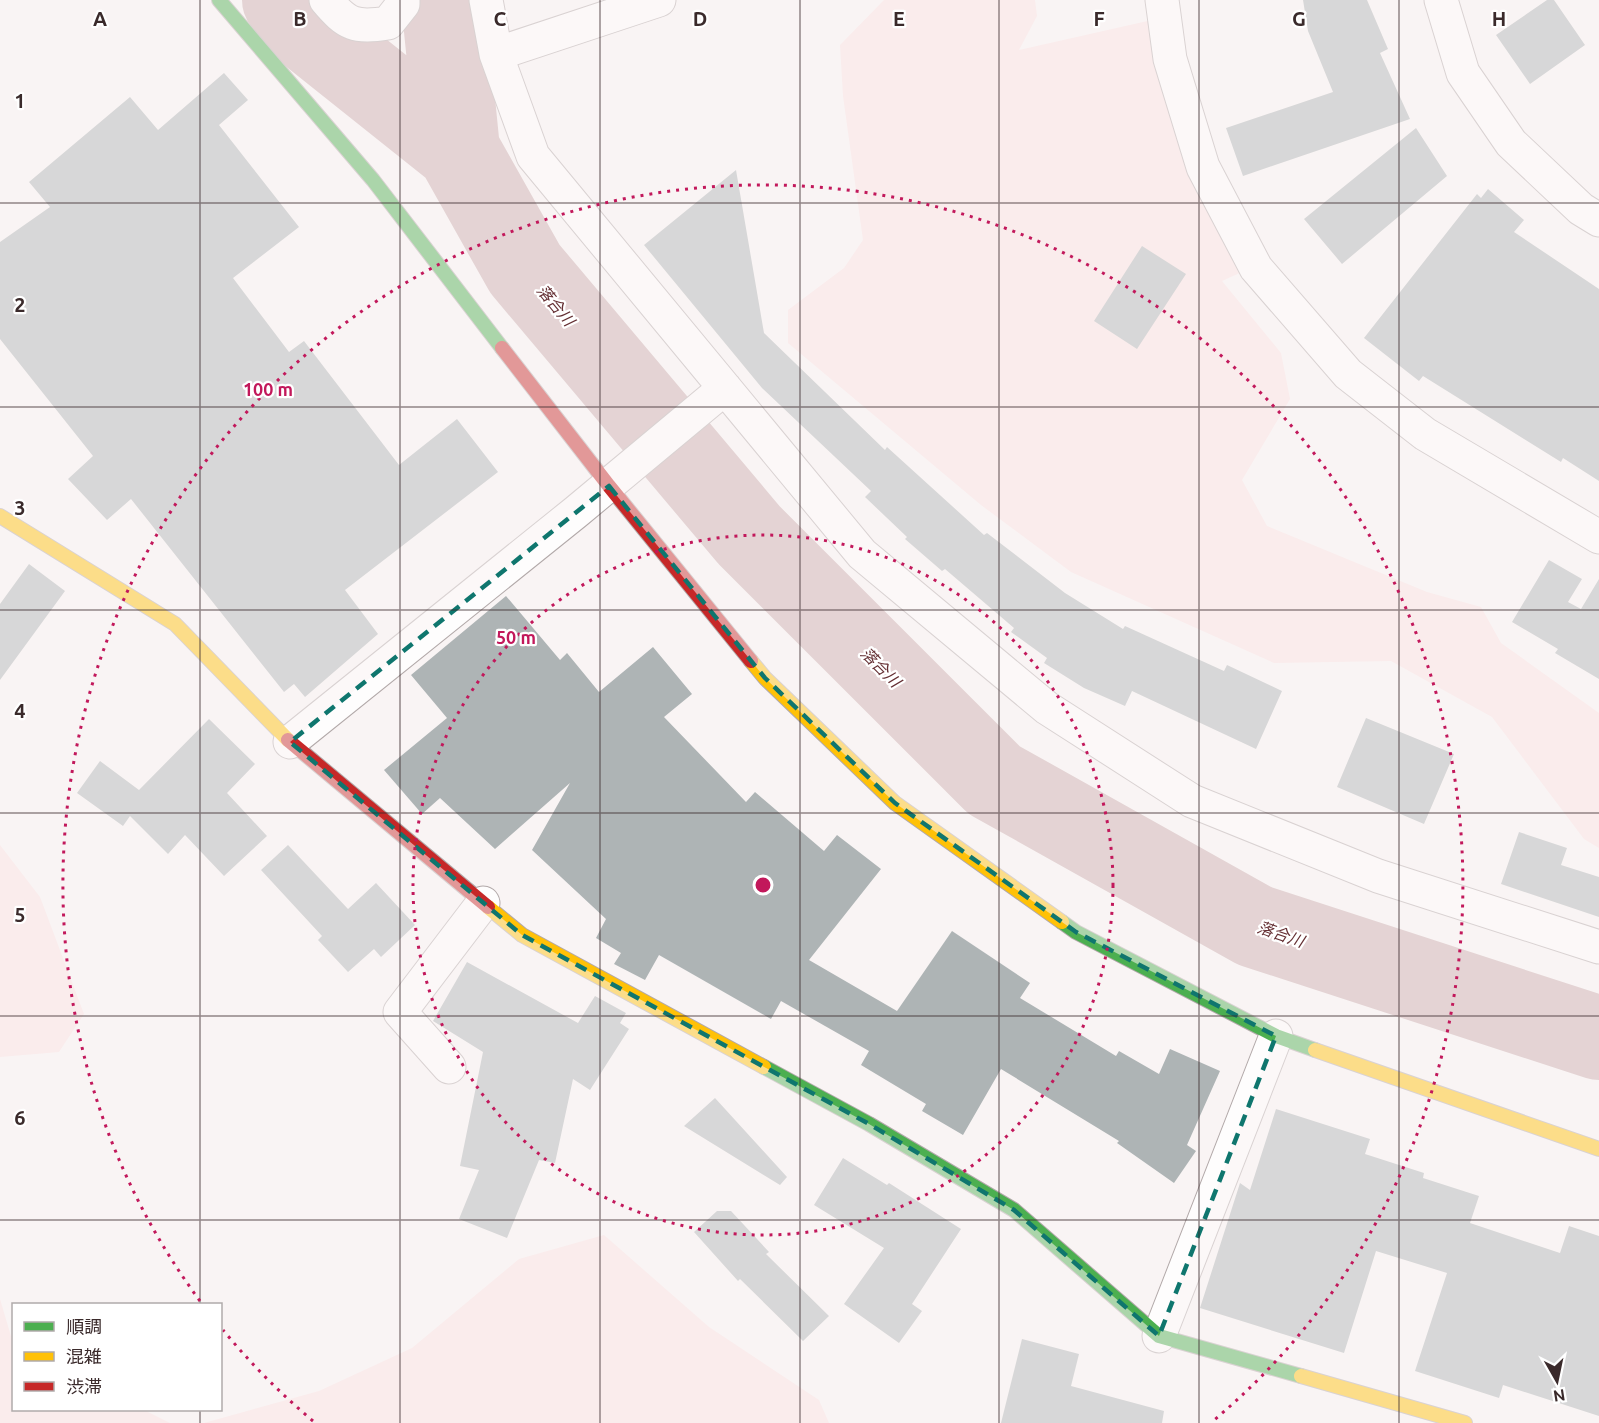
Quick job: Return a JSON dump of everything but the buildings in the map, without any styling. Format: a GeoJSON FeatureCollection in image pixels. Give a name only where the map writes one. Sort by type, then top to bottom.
{"type":"FeatureCollection","features":[{"type":"Feature","properties":{"kind":"street"},"geometry":{"type":"LineString","coordinates":[[219,0],[373,180],[609,486],[765,678],[895,803],[1076,932],[1276,1036],[1599,1149]]}},
{"type":"Feature","properties":{"kind":"street"},"geometry":{"type":"LineString","coordinates":[[326,0],[342,19],[363,27],[388,23],[403,0]]}},
{"type":"Feature","properties":{"kind":"street"},"geometry":{"type":"LineString","coordinates":[[486,0],[496,54],[533,156],[714,396],[862,554],[1047,708],[1192,801],[1378,876],[1599,947]]}},
{"type":"Feature","properties":{"kind":"street"},"geometry":{"type":"LineString","coordinates":[[496,54],[659,0]]}},
{"type":"Feature","properties":{"kind":"street"},"geometry":{"type":"LineString","coordinates":[[1162,0],[1170,59],[1203,167],[1256,268],[1348,374],[1425,434],[1599,537]]}},
{"type":"Feature","properties":{"kind":"street"},"geometry":{"type":"LineString","coordinates":[[1441,0],[1463,73],[1511,143],[1581,209],[1599,220]]}},
{"type":"Feature","properties":{"kind":"street"},"geometry":{"type":"LineString","coordinates":[[290,742],[609,486],[714,396]]}},
{"type":"Feature","properties":{"kind":"street"},"geometry":{"type":"LineString","coordinates":[[0,516],[175,624],[290,742],[522,935],[869,1124],[1014,1210],[1159,1336],[1465,1423]]}},
{"type":"Feature","properties":{"kind":"street"},"geometry":{"type":"LineString","coordinates":[[449,1067],[400,1012],[483,903]]}},
{"type":"Feature","properties":{"kind":"street"},"geometry":{"type":"LineString","coordinates":[[1159,1336],[1276,1036]]}},
{"type":"Feature","properties":{"kind":"highlighted area"},"geometry":{"type":"Polygon","coordinates":[[[609,486],[765,678],[895,803],[1076,932],[1276,1036],[1159,1336],[1014,1210],[869,1124],[522,935],[290,742],[609,486]]]}},
{"type":"Feature","properties":{"kind":"shaded area"},"geometry":{"type":"Polygon","coordinates":[[[884,0],[1035,0],[1037,16],[1019,50],[1152,20],[1244,271],[1222,281],[1281,353],[1290,399],[1242,480],[1267,526],[1427,592],[1481,607],[1501,643],[1599,713],[1599,848],[1584,839],[1492,717],[1391,661],[1274,663],[1071,572],[981,505],[788,343],[788,310],[844,268],[863,240],[843,96],[840,45],[884,0]]]}},
{"type":"Feature","properties":{"kind":"shaded area"},"geometry":{"type":"Polygon","coordinates":[[[0,845],[40,897],[84,1014],[59,1052],[0,1057],[0,845]]]}},
{"type":"Feature","properties":{"kind":"shaded area"},"geometry":{"type":"Polygon","coordinates":[[[604,1235],[709,1327],[819,1400],[829,1423],[204,1423],[319,1391],[412,1348],[519,1259],[604,1235]]]}},
{"type":"Feature","properties":{"kind":"shaded area"},"geometry":{"type":"Polygon","coordinates":[[[0,1299],[12,1340],[12,1411],[146,1411],[170,1423],[0,1423],[0,1299]]]}},
{"type":"Feature","properties":{"kind":"waterway"},"geometry":{"type":"LineString","coordinates":[[284,0],[315,36],[458,150]]}},
{"type":"Feature","properties":{"kind":"waterway","name":"落合川"},"geometry":{"type":"LineString","coordinates":[[443,0],[458,150],[525,269],[749,535],[994,780],[1255,926],[1599,1038]]}},
{"type":"Feature","properties":{"kind":"traffic: fast"},"geometry":{"type":"LineString","coordinates":[[219,0],[373,180],[502,348]]}},
{"type":"Feature","properties":{"kind":"traffic: fast"},"geometry":{"type":"LineString","coordinates":[[1062,922],[1076,932],[1276,1036],[1315,1050]]}},
{"type":"Feature","properties":{"kind":"traffic: fast"},"geometry":{"type":"LineString","coordinates":[[764,1067],[869,1124],[1014,1210],[1159,1336],[1301,1376]]}},
{"type":"Feature","properties":{"kind":"traffic: slow"},"geometry":{"type":"LineString","coordinates":[[0,516],[175,624],[288,740]]}},
{"type":"Feature","properties":{"kind":"traffic: slow"},"geometry":{"type":"LineString","coordinates":[[751,661],[765,678],[895,803],[1062,922]]}},
{"type":"Feature","properties":{"kind":"traffic: slow"},"geometry":{"type":"LineString","coordinates":[[488,907],[522,935],[764,1067]]}},
{"type":"Feature","properties":{"kind":"traffic: slow"},"geometry":{"type":"LineString","coordinates":[[1315,1050],[1599,1149]]}},
{"type":"Feature","properties":{"kind":"traffic: slow"},"geometry":{"type":"LineString","coordinates":[[1301,1376],[1465,1423]]}},
{"type":"Feature","properties":{"kind":"traffic: jam"},"geometry":{"type":"LineString","coordinates":[[502,348],[609,486],[751,661]]}},
{"type":"Feature","properties":{"kind":"traffic: jam"},"geometry":{"type":"LineString","coordinates":[[288,740],[488,907]]}}]}
